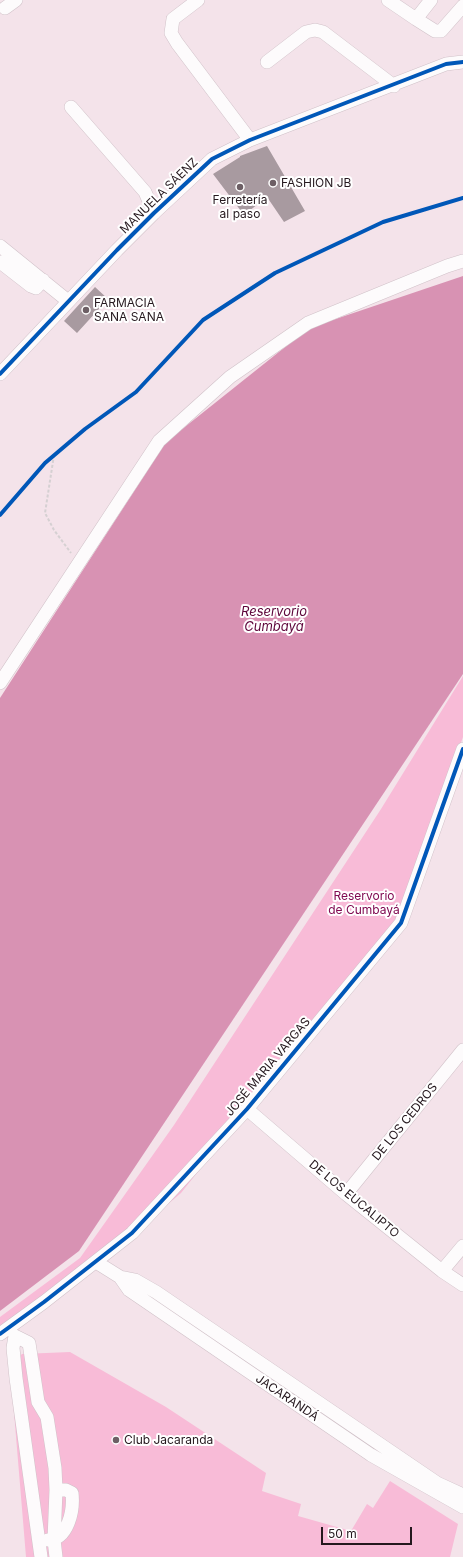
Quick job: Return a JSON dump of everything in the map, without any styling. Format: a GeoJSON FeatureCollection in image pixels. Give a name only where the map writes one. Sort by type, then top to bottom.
{"type":"FeatureCollection","features":[{"type":"Feature","properties":{"kind":"street"},"geometry":{"type":"LineString","coordinates":[[5,8],[16,0]]}},
{"type":"Feature","properties":{"kind":"street"},"geometry":{"type":"LineString","coordinates":[[388,0],[435,31],[441,31],[463,6]]}},
{"type":"Feature","properties":{"kind":"street"},"geometry":{"type":"LineString","coordinates":[[416,19],[431,0]]}},
{"type":"Feature","properties":{"kind":"street"},"geometry":{"type":"LineString","coordinates":[[189,3],[173,18],[171,33],[250,140]]}},
{"type":"Feature","properties":{"kind":"street"},"geometry":{"type":"LineString","coordinates":[[267,62],[306,32],[315,30],[323,32],[394,86]]}},
{"type":"Feature","properties":{"kind":"street","name":"MANUELA SÁENZ"},"geometry":{"type":"LineString","coordinates":[[0,374],[68,301],[154,214],[212,159],[250,140],[394,86],[446,64],[462,60]]}},
{"type":"Feature","properties":{"kind":"street"},"geometry":{"type":"LineString","coordinates":[[71,107],[144,192],[154,214]]}},
{"type":"Feature","properties":{"kind":"street"},"geometry":{"type":"LineString","coordinates":[[0,246],[68,301]]}},
{"type":"Feature","properties":{"kind":"street"},"geometry":{"type":"LineString","coordinates":[[0,683],[159,441],[230,377],[308,323],[447,266],[463,261]]}},
{"type":"Feature","properties":{"kind":"street"},"geometry":{"type":"LineString","coordinates":[[0,262],[31,286],[36,288],[43,280]]}},
{"type":"Feature","properties":{"kind":"street","name":"JOSÉ MARIA VARGAS"},"geometry":{"type":"LineString","coordinates":[[8,1332],[132,1233],[247,1109],[401,923],[463,748]]}},
{"type":"Feature","properties":{"kind":"street","name":"DE LOS CEDROS"},"geometry":{"type":"LineString","coordinates":[[346,1194],[463,1050]]}},
{"type":"Feature","properties":{"kind":"street","name":"DE LOS EUCALIPTO"},"geometry":{"type":"LineString","coordinates":[[247,1109],[346,1194],[442,1271],[463,1285]]}},
{"type":"Feature","properties":{"kind":"street"},"geometry":{"type":"LineString","coordinates":[[442,1271],[463,1246]]}},
{"type":"Feature","properties":{"kind":"street","name":"JACARANDÁ"},"geometry":{"type":"LineString","coordinates":[[96,1262],[120,1277],[129,1290],[259,1370],[437,1483],[463,1495]]}},
{"type":"Feature","properties":{"kind":"street"},"geometry":{"type":"LineString","coordinates":[[8,1332],[29,1343],[38,1402],[48,1417],[55,1468],[56,1490],[66,1490],[72,1493],[73,1501],[64,1533],[54,1540],[38,1541]]}},
{"type":"Feature","properties":{"kind":"street"},"geometry":{"type":"LineString","coordinates":[[8,1332],[13,1348],[36,1514],[40,1557]]}},
{"type":"Feature","properties":{"kind":"street","name":"JACARANDÁ"},"geometry":{"type":"LineString","coordinates":[[259,1370],[371,1455],[463,1507]]}},
{"type":"Feature","properties":{"kind":"street"},"geometry":{"type":"LineString","coordinates":[[54,1540],[56,1557]]}},
{"type":"Feature","properties":{"kind":"path"},"geometry":{"type":"LineString","coordinates":[[50,459],[59,451]]}},
{"type":"Feature","properties":{"kind":"path"},"geometry":{"type":"LineString","coordinates":[[54,455],[45,513],[54,530],[72,555],[76,549]]}},
{"type":"Feature","properties":{"kind":"green space","name":"Reservorio de Cumbayá"},"geometry":{"type":"Polygon","coordinates":[[[463,676],[463,737],[397,922],[181,1193],[65,1292],[0,1336],[0,1317],[80,1258],[174,1125],[381,809],[463,676]]]}},
{"type":"Feature","properties":{"kind":"green space","name":"Club Jacaranda"},"geometry":{"type":"Polygon","coordinates":[[[70,1352],[166,1407],[266,1473],[262,1491],[301,1504],[298,1516],[351,1531],[367,1504],[373,1508],[390,1481],[458,1524],[450,1557],[26,1557],[10,1364],[22,1354],[70,1352]]]}},
{"type":"Feature","properties":{"kind":"water","name":"Reservorio Cumbayá"},"geometry":{"type":"Polygon","coordinates":[[[463,276],[463,674],[79,1251],[0,1311],[0,698],[166,442],[309,328],[463,276]]]}},
{"type":"Feature","properties":{"kind":"building"},"geometry":{"type":"Polygon","coordinates":[[[267,146],[305,211],[284,222],[267,197],[244,215],[213,174],[240,156],[267,146]]]}},
{"type":"Feature","properties":{"kind":"building","name":"FARMACIA SANA SANA"},"geometry":{"type":"Polygon","coordinates":[[[95,287],[108,299],[77,333],[64,321],[95,287]]]}},
{"type":"Feature","properties":{"kind":"cycle path"},"geometry":{"type":"LineString","coordinates":[[0,374],[117,250],[212,159],[250,140],[446,64],[463,62]]}},
{"type":"Feature","properties":{"kind":"cycle path"},"geometry":{"type":"LineString","coordinates":[[0,515],[45,463],[85,429],[136,392],[203,320],[275,273],[383,222],[463,198]]}},
{"type":"Feature","properties":{"kind":"cycle path"},"geometry":{"type":"LineString","coordinates":[[0,1334],[44,1302],[132,1233],[247,1109],[401,923],[463,749]]}},
{"type":"Feature","properties":{"kind":"place","name":"FASHION JB"},"geometry":{"type":"Point","coordinates":[273,183]}},
{"type":"Feature","properties":{"kind":"place","name":"Ferretería al paso"},"geometry":{"type":"Point","coordinates":[240,187]}},
{"type":"Feature","properties":{"kind":"place","name":"FARMACIA SANA SANA"},"geometry":{"type":"Point","coordinates":[86,310]}},
{"type":"Feature","properties":{"kind":"place","name":"Club Jacaranda"},"geometry":{"type":"Point","coordinates":[116,1440]}}]}
